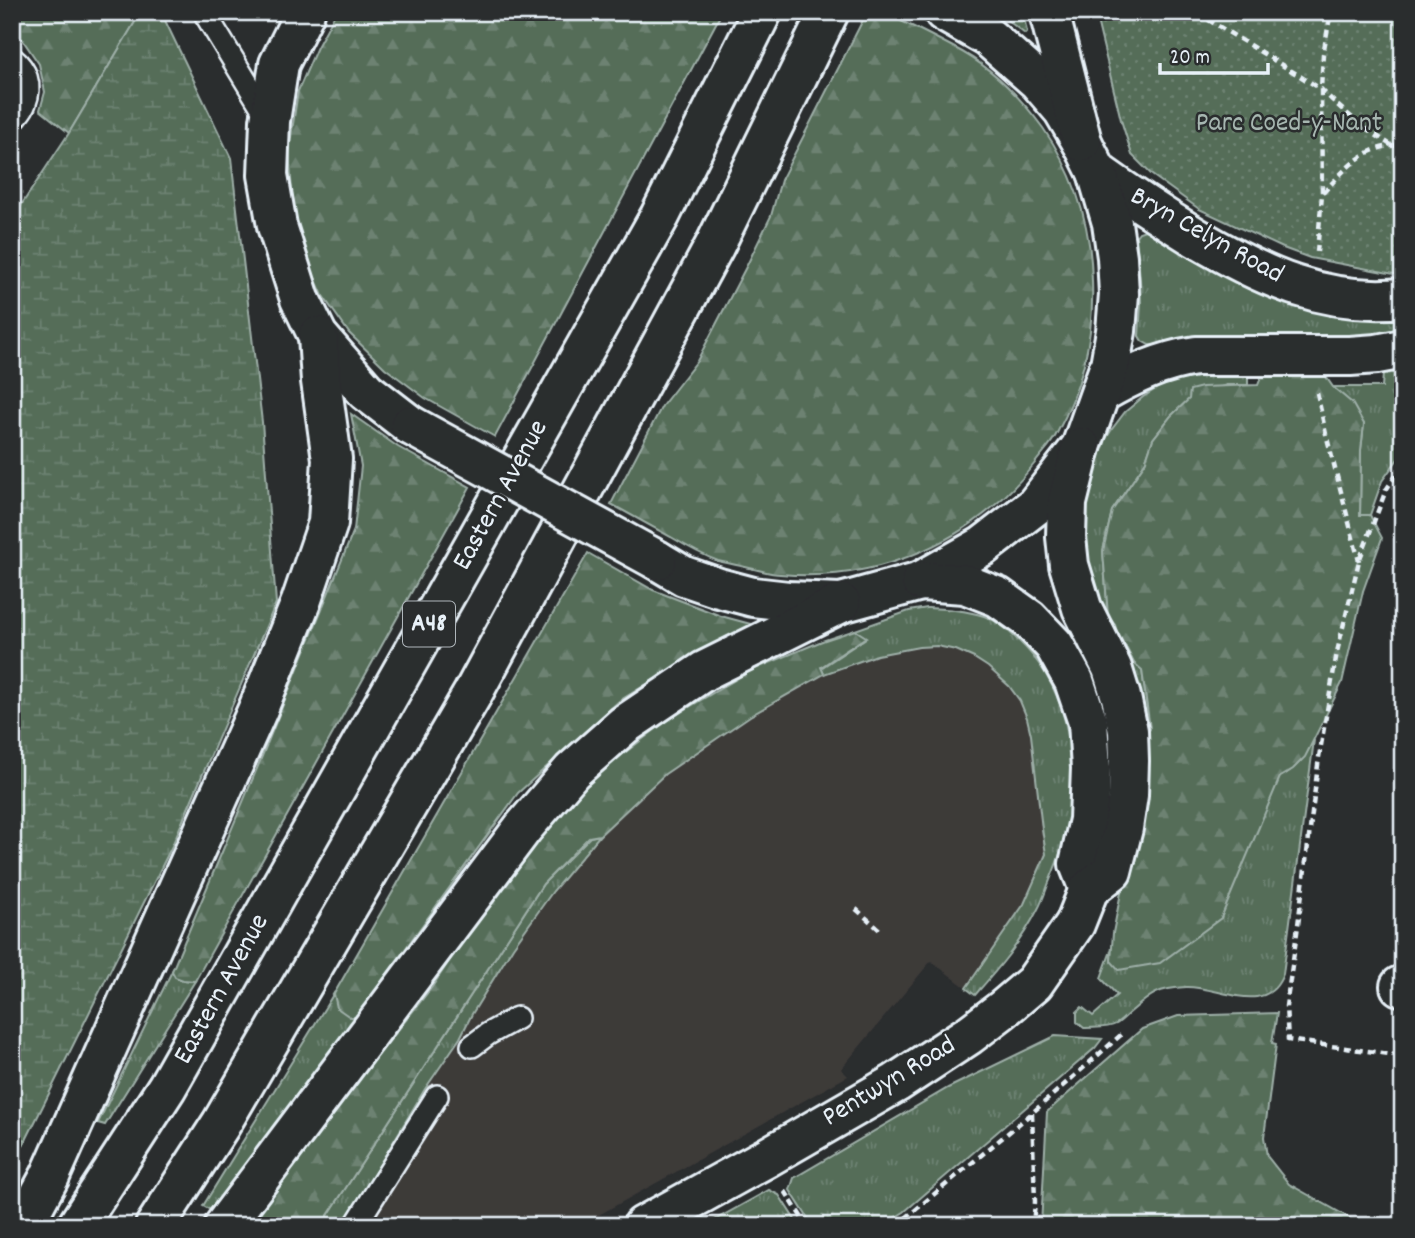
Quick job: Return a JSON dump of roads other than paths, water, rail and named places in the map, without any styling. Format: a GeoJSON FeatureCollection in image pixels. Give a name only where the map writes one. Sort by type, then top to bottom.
{"type":"FeatureCollection","features":[{"type":"Feature","properties":{"kind":"main road"},"geometry":{"type":"LineString","coordinates":[[305,12],[279,64],[270,121],[268,175],[277,226],[300,299],[318,336],[366,391],[410,425],[684,576],[753,597],[841,603]]}},
{"type":"Feature","properties":{"kind":"main road","name":"Eastern Avenue"},"geometry":{"type":"LineString","coordinates":[[78,1226],[167,1087],[646,241],[762,12]]}},
{"type":"Feature","properties":{"kind":"main road","name":"A48"},"geometry":{"type":"LineString","coordinates":[[155,1226],[221,1124],[473,693],[715,245],[829,12]]}},
{"type":"Feature","properties":{"kind":"main road"},"geometry":{"type":"LineString","coordinates":[[944,12],[988,37],[1038,81],[1063,110],[1089,157]]}},
{"type":"Feature","properties":{"kind":"main road"},"geometry":{"type":"LineString","coordinates":[[224,1226],[523,828],[572,771],[624,724],[704,671],[841,603],[921,581],[983,547],[1035,506],[1081,447],[1110,365],[1119,294],[1117,257],[1112,223],[1089,157],[1049,12]]}},
{"type":"Feature","properties":{"kind":"main road","name":"Bryn Celyn Road"},"geometry":{"type":"LineString","coordinates":[[1089,157],[1140,203],[1219,251],[1273,279],[1342,298],[1403,298]]}},
{"type":"Feature","properties":{"kind":"main road"},"geometry":{"type":"LineString","coordinates":[[23,1226],[50,1176],[258,709],[301,602],[328,523],[332,459],[318,336]]}},
{"type":"Feature","properties":{"kind":"main road"},"geometry":{"type":"LineString","coordinates":[[1101,393],[1149,367],[1196,356],[1350,356],[1377,355],[1403,349]]}},
{"type":"Feature","properties":{"kind":"main road","name":"Pentwyn Road"},"geometry":{"type":"LineString","coordinates":[[643,1226],[896,1083],[969,1035],[1034,983],[1075,925],[1089,889],[1112,871],[1124,828],[1128,795],[1128,731],[1112,668],[1082,608],[1069,565],[1067,503],[1081,447]]}},
{"type":"Feature","properties":{"kind":"main road"},"geometry":{"type":"LineString","coordinates":[[921,581],[965,584],[998,597],[1029,619],[1054,645],[1074,681],[1088,722],[1091,768],[1089,820],[1079,864],[1089,889]]}},
{"type":"Feature","properties":{"kind":"lane"},"geometry":{"type":"LineString","coordinates":[[204,12],[270,121]]}},
{"type":"Feature","properties":{"kind":"lane"},"geometry":{"type":"LineString","coordinates":[[12,58],[22,66],[28,81],[25,103],[12,122]]}},
{"type":"Feature","properties":{"kind":"lane"},"geometry":{"type":"LineString","coordinates":[[472,1046],[517,1018]]}},
{"type":"Feature","properties":{"kind":"lane"},"geometry":{"type":"LineString","coordinates":[[355,1226],[437,1096]]}},
{"type":"Feature","properties":{"kind":"park label","name":"Parc Coed-y-Nant"},"geometry":{"type":"Point","coordinates":[1289,125]}}]}
